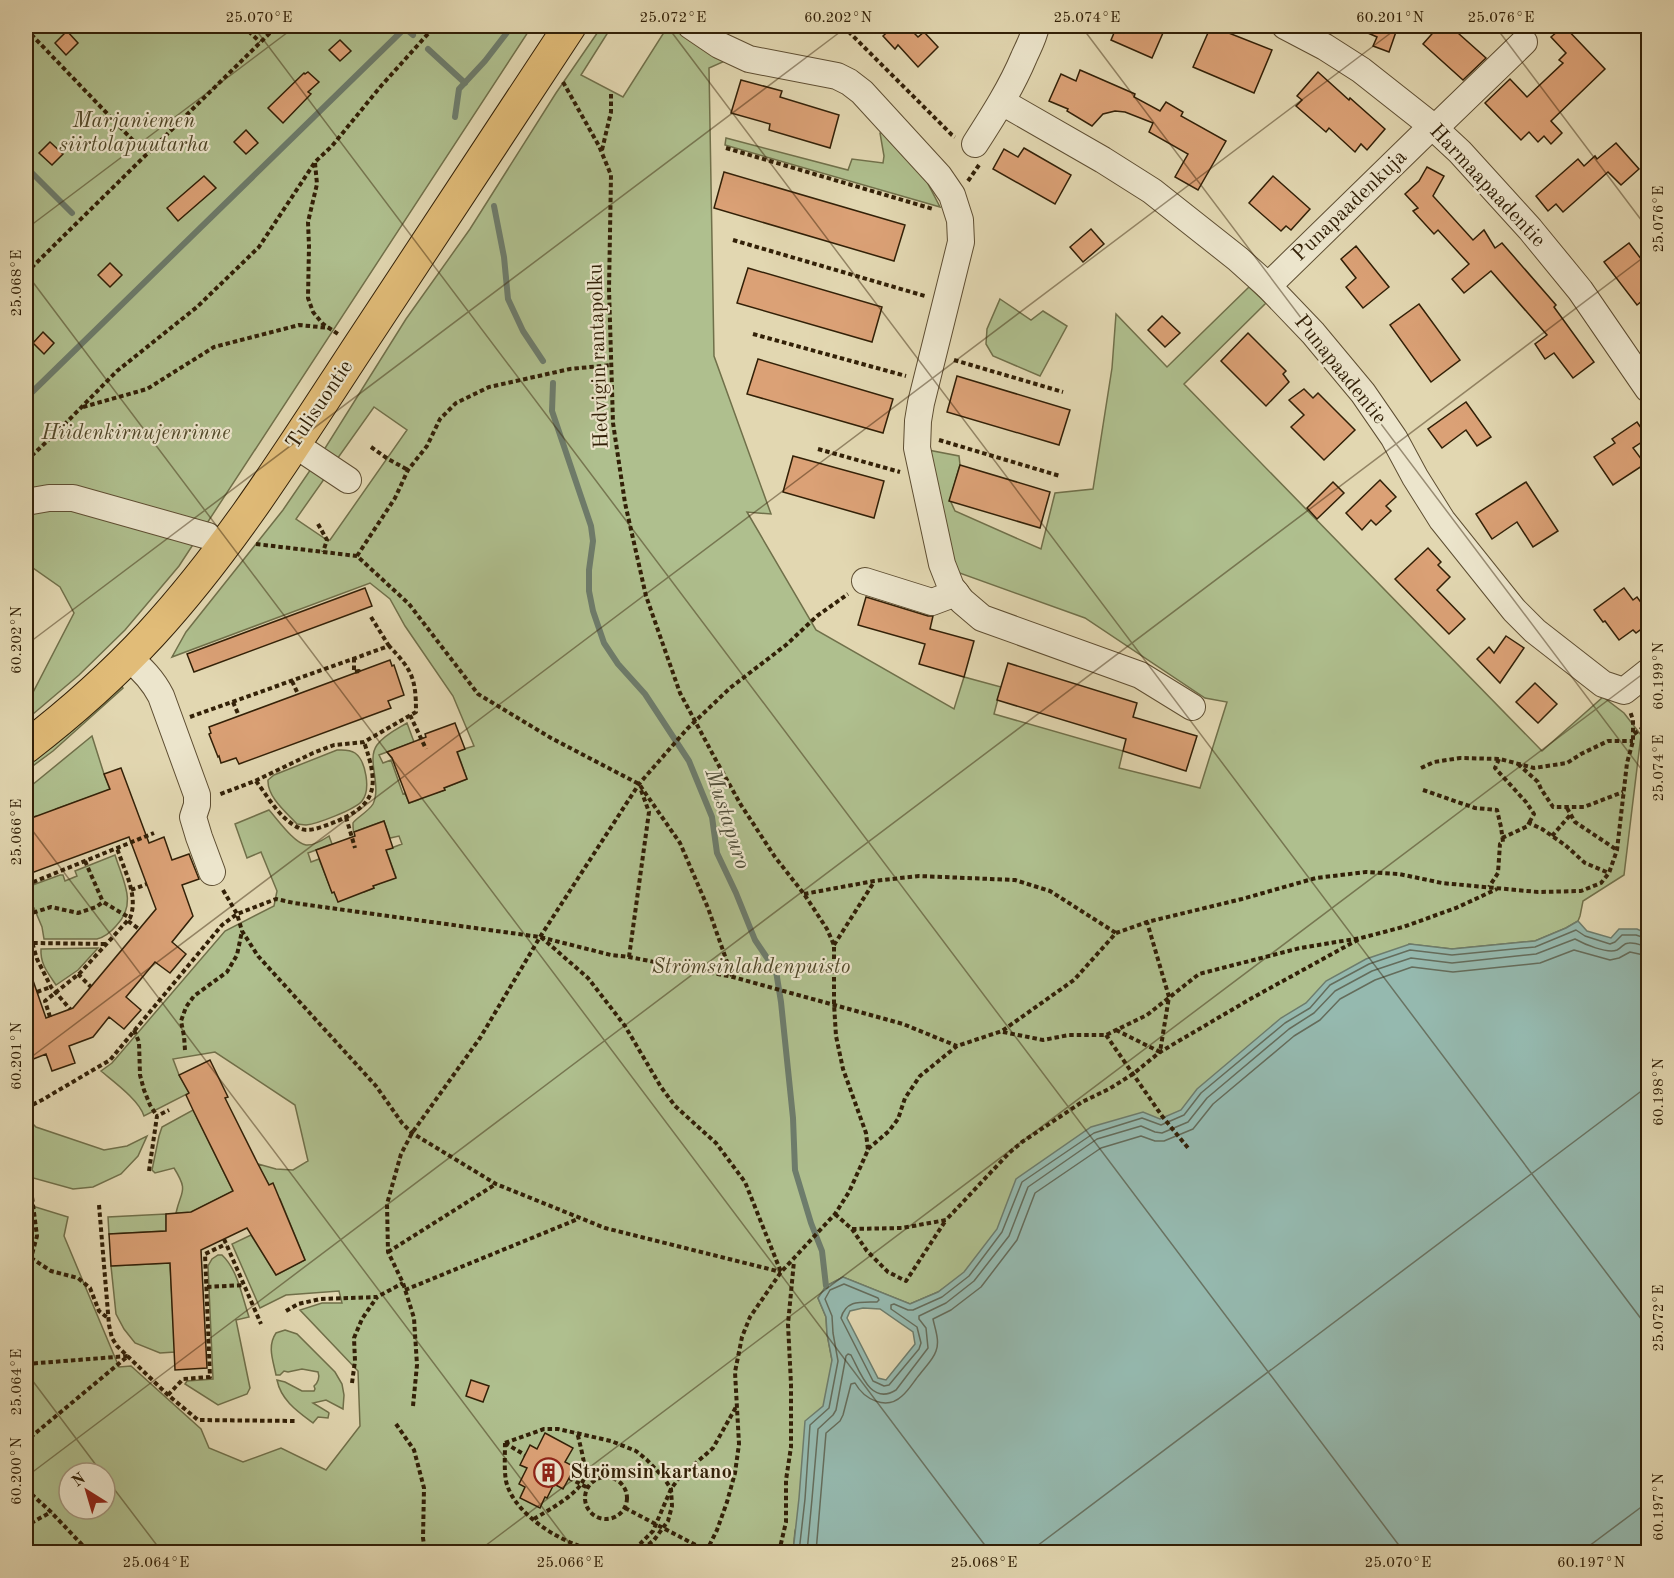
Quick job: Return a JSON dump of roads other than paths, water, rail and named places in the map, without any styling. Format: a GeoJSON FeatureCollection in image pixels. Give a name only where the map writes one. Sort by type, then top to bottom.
{"type":"FeatureCollection","features":[{"type":"Feature","properties":{"kind":"main road","name":"Tulisuontie"},"geometry":{"type":"LineString","coordinates":[[26,747],[151,634],[233,533],[570,26]]}},
{"type":"Feature","properties":{"kind":"street"},"geometry":{"type":"LineString","coordinates":[[691,26],[718,45],[749,59],[837,76],[849,82],[862,92],[939,176],[952,195],[959,217],[961,242],[918,421],[918,448],[924,479],[942,564],[951,587],[982,618],[1140,675],[1192,707]]}},
{"type":"Feature","properties":{"kind":"street"},"geometry":{"type":"LineString","coordinates":[[975,144],[1002,102],[1030,44],[1036,26]]}},
{"type":"Feature","properties":{"kind":"street","name":"Harmaapaadentie"},"geometry":{"type":"LineString","coordinates":[[1285,26],[1362,70],[1433,128],[1485,178],[1580,290],[1648,389]]}},
{"type":"Feature","properties":{"kind":"street","name":"Punapaadenkuja"},"geometry":{"type":"LineString","coordinates":[[1268,286],[1524,42]]}},
{"type":"Feature","properties":{"kind":"street","name":"Punapaadentie"},"geometry":{"type":"LineString","coordinates":[[1002,102],[1152,191],[1238,259],[1268,286],[1313,333],[1363,393],[1394,438],[1415,477],[1442,519],[1514,610],[1535,631],[1604,684],[1624,691],[1648,672]]}},
{"type":"Feature","properties":{"kind":"street"},"geometry":{"type":"LineString","coordinates":[[294,444],[348,480]]}},
{"type":"Feature","properties":{"kind":"street"},"geometry":{"type":"LineString","coordinates":[[26,502],[49,498],[73,498],[208,536]]}},
{"type":"Feature","properties":{"kind":"street"},"geometry":{"type":"LineString","coordinates":[[865,581],[932,602],[956,593]]}},
{"type":"Feature","properties":{"kind":"street"},"geometry":{"type":"LineString","coordinates":[[128,657],[147,674],[161,696],[197,795],[193,818],[213,872]]}},
{"type":"Feature","properties":{"kind":"water"},"geometry":{"type":"Polygon","coordinates":[[[1578,921],[1587,931],[1611,938],[1619,929],[1637,929],[1648,934],[1648,1552],[793,1552],[805,1421],[823,1406],[832,1360],[826,1317],[818,1298],[826,1286],[843,1277],[910,1304],[938,1292],[964,1272],[997,1229],[1016,1179],[1091,1127],[1143,1112],[1160,1119],[1181,1110],[1197,1089],[1281,1018],[1306,1003],[1326,981],[1366,959],[1410,944],[1452,949],[1535,941],[1578,921]],[[863,1308],[850,1311],[847,1318],[878,1378],[886,1380],[915,1344],[913,1332],[880,1309],[863,1308]]]}},
{"type":"Feature","properties":{"kind":"waterway","name":"Mustapuro"},"geometry":{"type":"LineString","coordinates":[[455,117],[459,89],[485,61],[512,26]]}},
{"type":"Feature","properties":{"kind":"waterway"},"geometry":{"type":"LineString","coordinates":[[26,398],[405,28],[413,35]]}},
{"type":"Feature","properties":{"kind":"waterway"},"geometry":{"type":"LineString","coordinates":[[428,49],[465,83]]}},
{"type":"Feature","properties":{"kind":"waterway"},"geometry":{"type":"LineString","coordinates":[[26,167],[72,213]]}},
{"type":"Feature","properties":{"kind":"waterway","name":"Mustapuro"},"geometry":{"type":"LineString","coordinates":[[494,206],[504,257],[508,299],[523,331],[543,361]]}},
{"type":"Feature","properties":{"kind":"waterway","name":"Mustapuro"},"geometry":{"type":"LineString","coordinates":[[553,383],[552,411],[591,526],[593,541],[589,591],[604,643],[618,664],[645,694],[689,761],[712,817],[717,853],[755,940],[776,971],[793,1118],[795,1170],[822,1251],[826,1286]]}},
{"type":"Feature","properties":{"kind":"place","name":"Strömsin kartano"},"geometry":{"type":"Point","coordinates":[549,1472]}},
{"type":"Feature","properties":{"kind":"park label","name":"Marjaniemen siirtolapuutarha"},"geometry":{"type":"Point","coordinates":[134,133]}},
{"type":"Feature","properties":{"kind":"park label","name":"Hiidenkirnujenrinne"},"geometry":{"type":"Point","coordinates":[136,433]}},
{"type":"Feature","properties":{"kind":"park label","name":"Strömsinlahdenpuisto"},"geometry":{"type":"Point","coordinates":[751,967]}}]}
